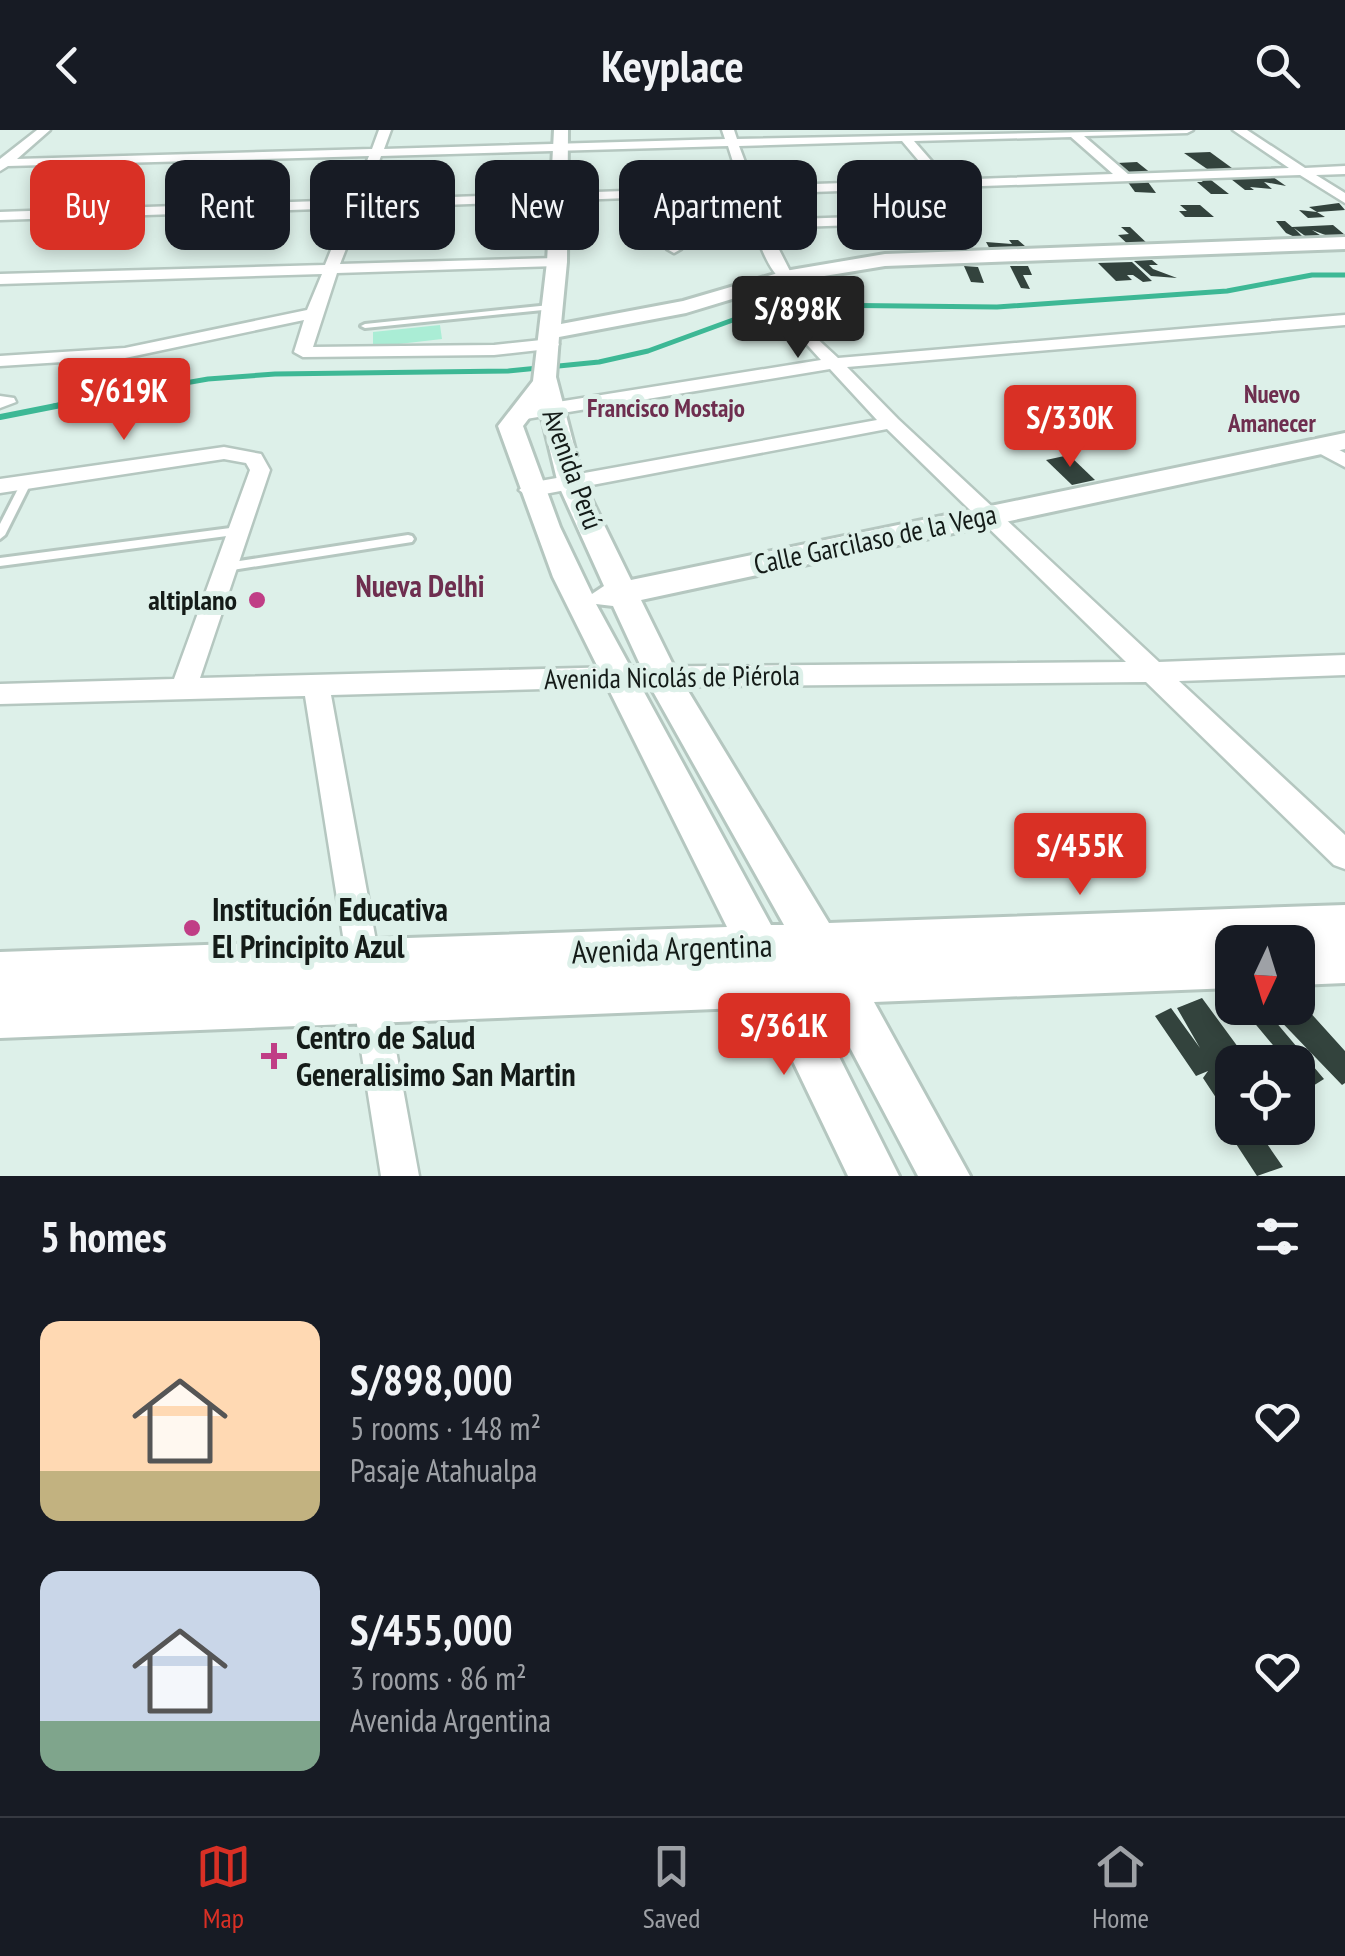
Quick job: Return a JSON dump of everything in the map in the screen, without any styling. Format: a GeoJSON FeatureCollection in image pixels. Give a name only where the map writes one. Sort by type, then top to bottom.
{"type":"FeatureCollection","features":[{"type":"Feature","properties":{"kind":"street"},"geometry":{"type":"LineString","coordinates":[[2,165],[44,130]]}},
{"type":"Feature","properties":{"kind":"street"},"geometry":{"type":"LineString","coordinates":[[373,160],[386,130]]}},
{"type":"Feature","properties":{"kind":"street"},"geometry":{"type":"LineString","coordinates":[[2,165],[376,153],[560,139],[904,138],[1188,130]]}},
{"type":"Feature","properties":{"kind":"street"},"geometry":{"type":"LineString","coordinates":[[1239,130],[1345,199]]}},
{"type":"Feature","properties":{"kind":"street"},"geometry":{"type":"LineString","coordinates":[[1072,132],[1124,178]]}},
{"type":"Feature","properties":{"kind":"street"},"geometry":{"type":"LineString","coordinates":[[730,136],[739,160]]}},
{"type":"Feature","properties":{"kind":"street"},"geometry":{"type":"LineString","coordinates":[[904,138],[924,160]]}},
{"type":"Feature","properties":{"kind":"street"},"geometry":{"type":"LineString","coordinates":[[982,183],[1345,170]]}},
{"type":"Feature","properties":{"kind":"street"},"geometry":{"type":"LineString","coordinates":[[0,216],[310,205]]}},
{"type":"Feature","properties":{"kind":"street"},"geometry":{"type":"LineString","coordinates":[[544,373],[686,307],[786,277],[885,260],[1345,243]]}},
{"type":"Feature","properties":{"kind":"street"},"geometry":{"type":"LineString","coordinates":[[337,250],[303,352],[494,350],[544,373],[832,364],[1345,320]]}},
{"type":"Feature","properties":{"kind":"street"},"geometry":{"type":"LineString","coordinates":[[544,373],[557,250]]}},
{"type":"Feature","properties":{"kind":"street"},"geometry":{"type":"LineString","coordinates":[[770,250],[786,277]]}},
{"type":"Feature","properties":{"kind":"street"},"geometry":{"type":"LineString","coordinates":[[0,279],[557,262]]}},
{"type":"Feature","properties":{"kind":"street"},"geometry":{"type":"LineString","coordinates":[[0,361],[125,353],[314,313]]}},
{"type":"Feature","properties":{"kind":"street"},"geometry":{"type":"LineString","coordinates":[[799,326],[891,423],[1345,855]]}},
{"type":"Feature","properties":{"kind":"street","name":"Avenida Perú"},"geometry":{"type":"LineString","coordinates":[[544,373],[572,484],[662,676],[945,1176]]}},
{"type":"Feature","properties":{"kind":"street","name":"Avenida Perú"},"geometry":{"type":"LineString","coordinates":[[544,373],[510,426],[529,490],[617,677],[770,964],[874,1176]]}},
{"type":"Feature","properties":{"kind":"street"},"geometry":{"type":"LineString","coordinates":[[529,490],[891,423]]}},
{"type":"Feature","properties":{"kind":"street"},"geometry":{"type":"LineString","coordinates":[[1332,443],[1345,461]]}},
{"type":"Feature","properties":{"kind":"street","name":"Calle Garcilaso de la Vega"},"geometry":{"type":"LineString","coordinates":[[582,601],[1332,443]]}},
{"type":"Feature","properties":{"kind":"street"},"geometry":{"type":"LineString","coordinates":[[0,486],[224,453],[247,454],[259,464],[183,689]]}},
{"type":"Feature","properties":{"kind":"street","name":"Avenida Nicolás de Piérola"},"geometry":{"type":"LineString","coordinates":[[0,694],[662,676],[1154,672],[1345,665]]}},
{"type":"Feature","properties":{"kind":"street"},"geometry":{"type":"LineString","coordinates":[[316,686],[400,1176]]}},
{"type":"Feature","properties":{"kind":"street","name":"Avenida Argentina"},"geometry":{"type":"LineString","coordinates":[[0,974],[365,960],[827,962],[1345,926]]}},
{"type":"Feature","properties":{"kind":"street","name":"Avenida Argentina"},"geometry":{"type":"LineString","coordinates":[[827,962],[1215,966]]}},
{"type":"Feature","properties":{"kind":"street"},"geometry":{"type":"LineString","coordinates":[[1315,963],[1345,962]]}},
{"type":"Feature","properties":{"kind":"street","name":"Avenida Argentina"},"geometry":{"type":"LineString","coordinates":[[0,1016],[372,1004],[770,964]]}},
{"type":"Feature","properties":{"kind":"street"},"geometry":{"type":"LineString","coordinates":[[78,1013],[92,970]]}},
{"type":"Feature","properties":{"kind":"lane"},"geometry":{"type":"LineString","coordinates":[[365,326],[550,307]]}},
{"type":"Feature","properties":{"kind":"lane"},"geometry":{"type":"LineString","coordinates":[[0,535],[26,483]]}},
{"type":"Feature","properties":{"kind":"lane"},"geometry":{"type":"LineString","coordinates":[[0,562],[238,531]]}},
{"type":"Feature","properties":{"kind":"lane"},"geometry":{"type":"LineString","coordinates":[[226,567],[408,539]]}},
{"type":"Feature","properties":{"kind":"green space"},"geometry":{"type":"Polygon","coordinates":[[[440,325],[442,339],[373,347],[373,332],[440,325]]]}},
{"type":"Feature","properties":{"kind":"building"},"geometry":{"type":"Polygon","coordinates":[[[1210,152],[1236,171],[1210,171],[1184,153],[1210,152]]]}},
{"type":"Feature","properties":{"kind":"building"},"geometry":{"type":"Polygon","coordinates":[[[1137,162],[1152,174],[1131,175],[1117,163],[1137,162]]]}},
{"type":"Feature","properties":{"kind":"building"},"geometry":{"type":"Polygon","coordinates":[[[1273,177],[1286,186],[1264,182],[1272,189],[1245,190],[1231,179],[1273,177]]]}},
{"type":"Feature","properties":{"kind":"building"},"geometry":{"type":"Polygon","coordinates":[[[1200,180],[1211,180],[1229,194],[1211,194],[1197,182],[1203,182],[1200,180]]]}},
{"type":"Feature","properties":{"kind":"building"},"geometry":{"type":"Polygon","coordinates":[[[1127,181],[1148,182],[1156,193],[1135,192],[1127,181]]]}},
{"type":"Feature","properties":{"kind":"building"},"geometry":{"type":"Polygon","coordinates":[[[1339,203],[1345,210],[1317,212],[1309,207],[1339,203]]]}},
{"type":"Feature","properties":{"kind":"building"},"geometry":{"type":"Polygon","coordinates":[[[1180,205],[1200,205],[1214,217],[1185,217],[1179,211],[1187,211],[1180,205]]]}},
{"type":"Feature","properties":{"kind":"building"},"geometry":{"type":"Polygon","coordinates":[[[1299,210],[1325,217],[1308,218],[1299,210]]]}},
{"type":"Feature","properties":{"kind":"building"},"geometry":{"type":"Polygon","coordinates":[[[1276,221],[1285,221],[1292,227],[1333,225],[1345,235],[1328,236],[1312,230],[1323,237],[1308,238],[1294,228],[1304,238],[1297,238],[1286,233],[1276,221]]]}},
{"type":"Feature","properties":{"kind":"building"},"geometry":{"type":"Polygon","coordinates":[[[1121,227],[1130,227],[1151,247],[1131,247],[1118,235],[1129,234],[1121,227]]]}},
{"type":"Feature","properties":{"kind":"building"},"geometry":{"type":"Polygon","coordinates":[[[1009,240],[1018,240],[1033,253],[992,253],[986,242],[1012,244],[1009,240]]]}},
{"type":"Feature","properties":{"kind":"building"},"geometry":{"type":"Polygon","coordinates":[[[1152,260],[1158,265],[1149,265],[1153,269],[1177,278],[1151,276],[1134,261],[1152,260]]]}},
{"type":"Feature","properties":{"kind":"building"},"geometry":{"type":"Polygon","coordinates":[[[1132,262],[1152,281],[1143,282],[1127,275],[1132,280],[1116,281],[1098,263],[1132,262]]]}},
{"type":"Feature","properties":{"kind":"building"},"geometry":{"type":"Polygon","coordinates":[[[964,266],[978,267],[984,283],[971,282],[964,266]]]}},
{"type":"Feature","properties":{"kind":"building"},"geometry":{"type":"Polygon","coordinates":[[[1010,266],[1028,266],[1032,275],[1023,275],[1030,289],[1021,288],[1010,266]]]}},
{"type":"Feature","properties":{"kind":"building"},"geometry":{"type":"Polygon","coordinates":[[[1069,455],[1095,480],[1072,485],[1046,460],[1069,455]]]}},
{"type":"Feature","properties":{"kind":"building"},"geometry":{"type":"Polygon","coordinates":[[[1202,998],[1215,1016],[1215,1025],[1222,1025],[1237,1045],[1215,1045],[1215,1096],[1203,1078],[1208,1071],[1196,1076],[1155,1016],[1171,1008],[1200,1048],[1177,1008],[1202,998]]]}},
{"type":"Feature","properties":{"kind":"building"},"geometry":{"type":"Polygon","coordinates":[[[1315,1018],[1345,1051],[1345,1083],[1342,1085],[1315,1057],[1315,1045],[1304,1045],[1284,1025],[1315,1025],[1315,1018]]]}},
{"type":"Feature","properties":{"kind":"building"},"geometry":{"type":"Polygon","coordinates":[[[1256,1025],[1278,1025],[1295,1045],[1273,1045],[1256,1025]]]}},
{"type":"Feature","properties":{"kind":"building"},"geometry":{"type":"Polygon","coordinates":[[[1315,1068],[1324,1079],[1315,1085],[1315,1068]]]}},
{"type":"Feature","properties":{"kind":"building"},"geometry":{"type":"Polygon","coordinates":[[[1237,1145],[1268,1145],[1283,1167],[1257,1176],[1237,1145]]]}},
{"type":"Feature","properties":{"kind":"waterway"},"geometry":{"type":"LineString","coordinates":[[54,406],[208,379],[275,374],[508,371],[599,362],[648,351],[763,309],[811,305],[997,307],[1227,291],[1312,275],[1345,275]]}},
{"type":"Feature","properties":{"kind":"waterway"},"geometry":{"type":"LineString","coordinates":[[0,417],[66,404]]}},
{"type":"Feature","properties":{"kind":"place","name":"altiplano"},"geometry":{"type":"Point","coordinates":[257,600]}},
{"type":"Feature","properties":{"kind":"place","name":"Institución Educativa El Principito Azul"},"geometry":{"type":"Point","coordinates":[192,928]}},
{"type":"Feature","properties":{"kind":"place","name":"Centro de Salud Generalisimo San Martin"},"geometry":{"type":"Point","coordinates":[274,1056]}},
{"type":"Feature","properties":{"kind":"district","name":"Francisco Mostajo"},"geometry":{"type":"Point","coordinates":[666,408]}},
{"type":"Feature","properties":{"kind":"district","name":"Nuevo Amanecer"},"geometry":{"type":"Point","coordinates":[1272,408]}},
{"type":"Feature","properties":{"kind":"district","name":"Nueva Delhi"},"geometry":{"type":"Point","coordinates":[420,587]}}]}
